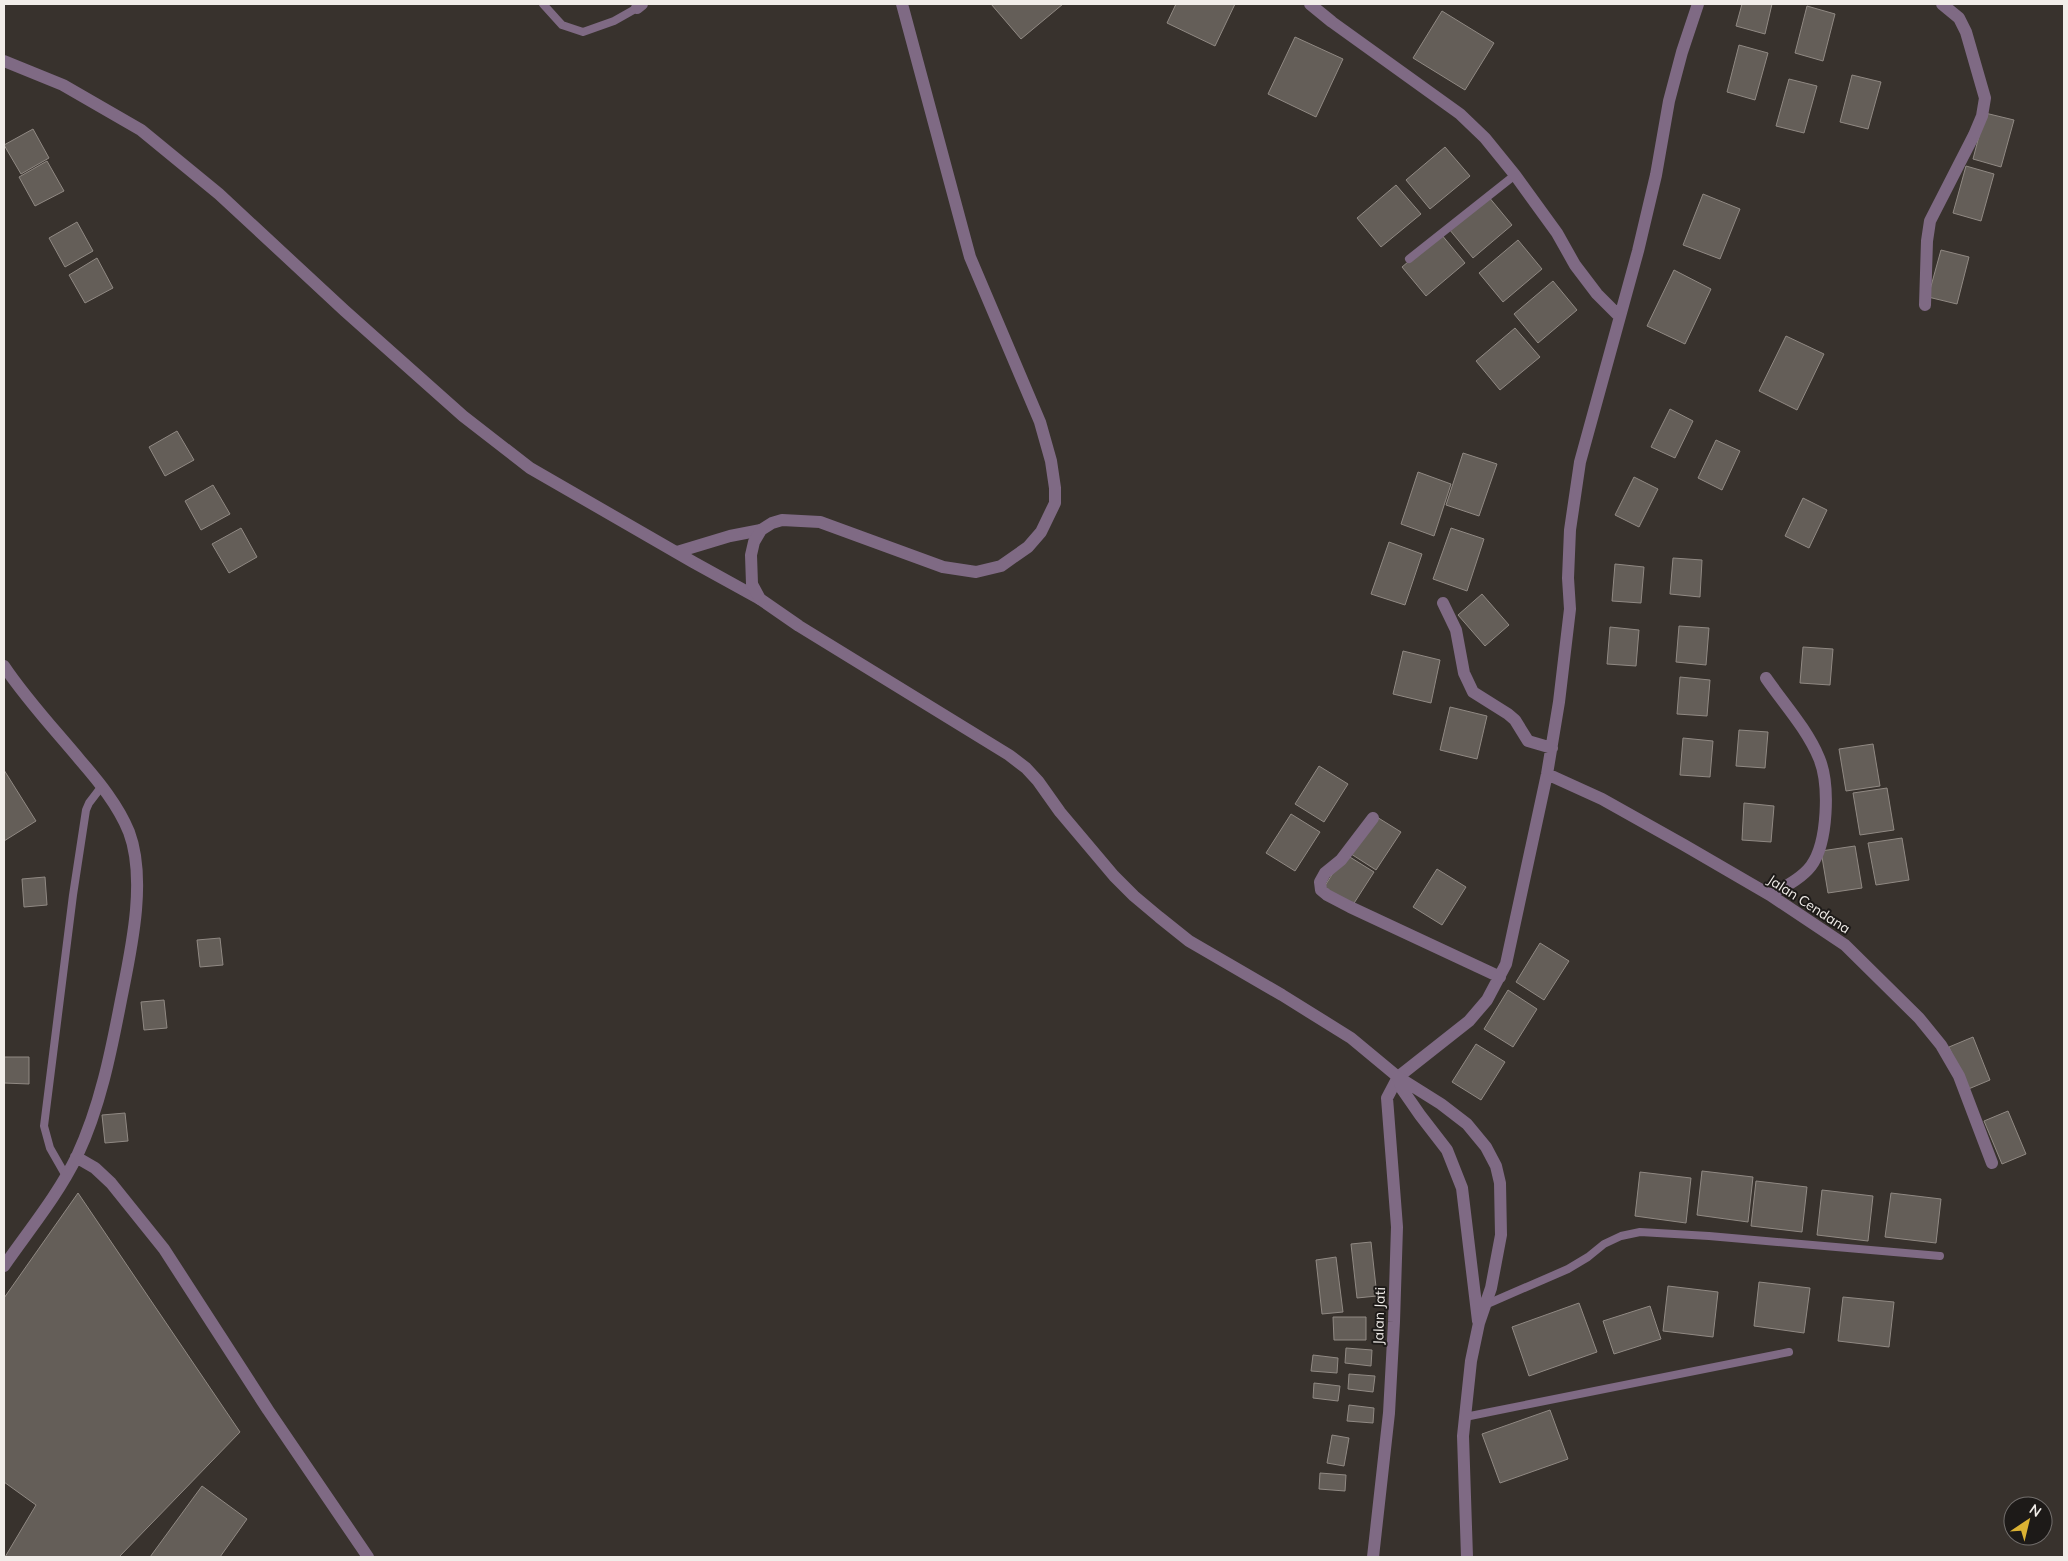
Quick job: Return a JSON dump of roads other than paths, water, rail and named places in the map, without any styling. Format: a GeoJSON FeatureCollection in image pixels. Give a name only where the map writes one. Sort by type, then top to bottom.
{"type":"FeatureCollection","features":[{"type":"Feature","properties":{"kind":"street"},"geometry":{"type":"LineString","coordinates":[[760,599],[752,584],[751,555],[754,542],[762,530],[772,523],[782,520],[820,522],[943,567],[976,572],[1001,566],[1028,546],[1041,532],[1055,503],[1056,488],[1051,461],[1040,422],[970,256],[902,4]]}},
{"type":"Feature","properties":{"kind":"street"},"geometry":{"type":"LineString","coordinates":[[1310,4],[1332,22],[1460,114],[1485,138],[1557,233],[1575,265],[1597,294],[1619,316]]}},
{"type":"Feature","properties":{"kind":"street"},"geometry":{"type":"LineString","coordinates":[[1398,1077],[1469,1021],[1487,1000],[1506,964],[1515,930],[1552,748],[1566,651],[1570,609],[1568,578],[1573,499],[1580,462],[1656,174],[1669,101],[1698,4]]}},
{"type":"Feature","properties":{"kind":"street"},"geometry":{"type":"LineString","coordinates":[[1925,305],[1927,241],[1930,221],[1977,129],[1982,116],[1985,98],[1966,32],[1959,18],[1942,4]]}},
{"type":"Feature","properties":{"kind":"street"},"geometry":{"type":"LineString","coordinates":[[4,61],[63,85],[141,130],[219,194],[345,311],[463,416],[530,468],[760,599],[799,626],[1009,755],[1026,768],[1038,781],[1060,812],[1114,876],[1159,917],[1189,941],[1282,994],[1351,1038],[1398,1077],[1441,1104],[1467,1124],[1486,1147],[1496,1166],[1501,1192],[1501,1235],[1491,1288],[1478,1326],[1471,1361],[1463,1436],[1467,1557]]}},
{"type":"Feature","properties":{"kind":"street"},"geometry":{"type":"LineString","coordinates":[[677,552],[730,536],[762,530]]}},
{"type":"Feature","properties":{"kind":"street"},"geometry":{"type":"LineString","coordinates":[[1443,603],[1456,630],[1464,673],[1473,692],[1508,714],[1528,741],[1552,748]]}},
{"type":"Feature","properties":{"kind":"street"},"geometry":{"type":"LineString","coordinates":[[4,666],[102,786],[118,810],[129,833],[134,856],[137,901],[132,946],[98,1101],[76,1157],[66,1176],[4,1266]]}},
{"type":"Feature","properties":{"kind":"street"},"geometry":{"type":"LineString","coordinates":[[1766,678],[1798,720],[1818,756],[1823,768],[1826,788],[1824,825],[1816,857],[1810,868],[1770,895]]}},
{"type":"Feature","properties":{"kind":"street","name":"Jalan Cendana"},"geometry":{"type":"LineString","coordinates":[[1547,774],[1602,800],[1770,895],[1845,945],[1919,1018],[1941,1045],[1959,1076],[1992,1164]]}},
{"type":"Feature","properties":{"kind":"street"},"geometry":{"type":"LineString","coordinates":[[1373,818],[1341,860],[1325,873],[1320,882],[1322,890],[1327,895],[1350,907],[1500,977]]}},
{"type":"Feature","properties":{"kind":"street"},"geometry":{"type":"LineString","coordinates":[[1398,1077],[1402,1089],[1447,1150],[1462,1188],[1478,1326]]}},
{"type":"Feature","properties":{"kind":"street","name":"Jalan Jati"},"geometry":{"type":"LineString","coordinates":[[1373,1557],[1389,1413],[1397,1226],[1388,1135],[1387,1098],[1398,1077]]}},
{"type":"Feature","properties":{"kind":"street"},"geometry":{"type":"LineString","coordinates":[[76,1157],[95,1168],[110,1183],[164,1249],[268,1410],[368,1557]]}},
{"type":"Feature","properties":{"kind":"lane"},"geometry":{"type":"LineString","coordinates":[[543,4],[562,25],[583,32],[614,21],[640,6]]}},
{"type":"Feature","properties":{"kind":"lane"},"geometry":{"type":"LineString","coordinates":[[1409,259],[1514,175]]}},
{"type":"Feature","properties":{"kind":"lane"},"geometry":{"type":"LineString","coordinates":[[66,1176],[50,1148],[44,1126],[73,895],[84,826],[88,803],[102,786]]}},
{"type":"Feature","properties":{"kind":"lane"},"geometry":{"type":"LineString","coordinates":[[1484,1305],[1568,1269],[1588,1257],[1604,1244],[1620,1236],[1640,1232],[1719,1236],[1940,1256]]}},
{"type":"Feature","properties":{"kind":"lane"},"geometry":{"type":"LineString","coordinates":[[1465,1417],[1789,1352]]}}]}
